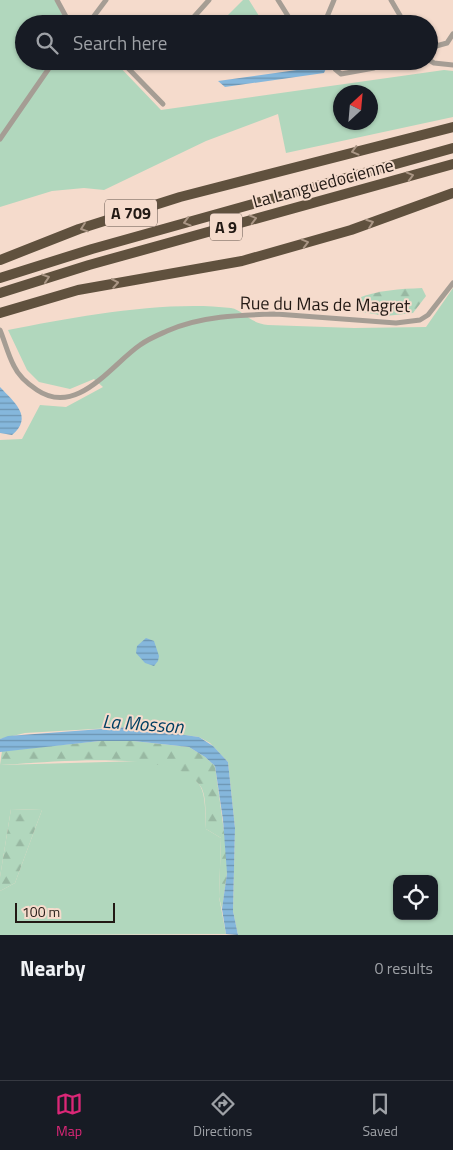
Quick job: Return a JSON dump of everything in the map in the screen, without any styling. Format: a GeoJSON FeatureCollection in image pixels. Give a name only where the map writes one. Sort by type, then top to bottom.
{"type":"FeatureCollection","features":[{"type":"Feature","properties":{"kind":"highway","name":"A 709"},"geometry":{"type":"LineString","coordinates":[[0,260],[79,229],[180,197],[453,127]]}},
{"type":"Feature","properties":{"kind":"highway","name":"La Languedocienne"},"geometry":{"type":"LineString","coordinates":[[0,278],[92,249],[453,148]]}},
{"type":"Feature","properties":{"kind":"highway","name":"La Languedocienne"},"geometry":{"type":"LineString","coordinates":[[0,294],[98,262],[453,164]]}},
{"type":"Feature","properties":{"kind":"highway"},"geometry":{"type":"LineString","coordinates":[[0,313],[78,290],[242,261],[351,230],[453,192]]}},
{"type":"Feature","properties":{"kind":"street"},"geometry":{"type":"LineString","coordinates":[[57,0],[65,15]]}},
{"type":"Feature","properties":{"kind":"street"},"geometry":{"type":"LineString","coordinates":[[95,15],[106,0]]}},
{"type":"Feature","properties":{"kind":"street"},"geometry":{"type":"LineString","coordinates":[[196,15],[210,0]]}},
{"type":"Feature","properties":{"kind":"street"},"geometry":{"type":"LineString","coordinates":[[278,0],[287,15]]}},
{"type":"Feature","properties":{"kind":"street"},"geometry":{"type":"LineString","coordinates":[[328,15],[334,0]]}},
{"type":"Feature","properties":{"kind":"street"},"geometry":{"type":"LineString","coordinates":[[392,0],[400,15]]}},
{"type":"Feature","properties":{"kind":"street"},"geometry":{"type":"LineString","coordinates":[[438,46],[447,43],[453,34]]}},
{"type":"Feature","properties":{"kind":"street"},"geometry":{"type":"LineString","coordinates":[[438,63],[453,65]]}},
{"type":"Feature","properties":{"kind":"street"},"geometry":{"type":"LineString","coordinates":[[0,139],[48,70]]}},
{"type":"Feature","properties":{"kind":"street"},"geometry":{"type":"LineString","coordinates":[[130,70],[163,104]]}},
{"type":"Feature","properties":{"kind":"street"},"geometry":{"type":"LineString","coordinates":[[336,70],[340,74],[363,70]]}},
{"type":"Feature","properties":{"kind":"street","name":"Rue du Mas de Magret"},"geometry":{"type":"LineString","coordinates":[[0,330],[14,367],[26,383],[45,396],[60,398],[78,394],[89,388],[140,344],[169,330],[230,315],[276,314],[396,323],[420,320],[428,315],[453,283]]}},
{"type":"Feature","properties":{"kind":"street"},"geometry":{"type":"LineString","coordinates":[[0,348],[6,345]]}},
{"type":"Feature","properties":{"kind":"green space"},"geometry":{"type":"Polygon","coordinates":[[[0,0],[55,0],[62,15],[15,15],[15,70],[123,70],[161,110],[333,86],[333,130],[378,130],[378,85],[338,85],[444,70],[453,71],[453,117],[286,153],[278,114],[206,141],[104,190],[84,188],[52,191],[0,207],[0,0]]]}},
{"type":"Feature","properties":{"kind":"green space"},"geometry":{"type":"Polygon","coordinates":[[[243,0],[249,0],[258,15],[228,15],[243,0]]]}},
{"type":"Feature","properties":{"kind":"green space"},"geometry":{"type":"Polygon","coordinates":[[[422,288],[426,296],[413,313],[386,316],[356,311],[358,298],[366,295],[397,289],[422,288]]]}},
{"type":"Feature","properties":{"kind":"green space"},"geometry":{"type":"Polygon","coordinates":[[[453,288],[453,935],[238,935],[233,911],[235,828],[228,762],[210,743],[199,737],[128,727],[25,733],[0,739],[0,440],[22,439],[40,405],[66,407],[103,387],[94,379],[70,389],[39,382],[27,370],[8,330],[90,315],[178,306],[231,308],[256,322],[268,325],[354,328],[426,327],[453,288]]]}},
{"type":"Feature","properties":{"kind":"green space"},"geometry":{"type":"Polygon","coordinates":[[[100,741],[133,741],[189,747],[215,766],[227,853],[227,873],[222,909],[219,897],[221,838],[206,829],[203,791],[187,774],[165,766],[108,760],[0,765],[2,751],[100,741]]]}},
{"type":"Feature","properties":{"kind":"green space"},"geometry":{"type":"Polygon","coordinates":[[[141,761],[184,772],[198,783],[202,790],[205,804],[206,829],[221,838],[219,897],[226,934],[0,935],[0,891],[15,883],[42,810],[11,809],[0,877],[0,765],[141,761]]]}},
{"type":"Feature","properties":{"kind":"green space"},"geometry":{"type":"Polygon","coordinates":[[[11,809],[42,810],[15,883],[0,891],[0,877],[11,809]]]}},
{"type":"Feature","properties":{"kind":"water"},"geometry":{"type":"Polygon","coordinates":[[[298,70],[325,70],[324,73],[225,87],[218,81],[298,70]]]}},
{"type":"Feature","properties":{"kind":"water"},"geometry":{"type":"Polygon","coordinates":[[[0,387],[16,404],[22,416],[18,428],[12,435],[0,433],[0,387]]]}},
{"type":"Feature","properties":{"kind":"water"},"geometry":{"type":"Polygon","coordinates":[[[146,638],[154,641],[159,656],[154,666],[145,663],[136,653],[137,646],[146,638]]]}},
{"type":"Feature","properties":{"kind":"water"},"geometry":{"type":"Polygon","coordinates":[[[128,727],[199,737],[213,746],[228,762],[235,828],[233,911],[238,935],[226,934],[222,909],[227,873],[223,820],[215,766],[205,757],[189,747],[133,741],[100,741],[0,752],[0,739],[8,736],[128,727]]]}},
{"type":"Feature","properties":{"kind":"water label","name":"La Mosson"},"geometry":{"type":"Point","coordinates":[143,723]}}]}
